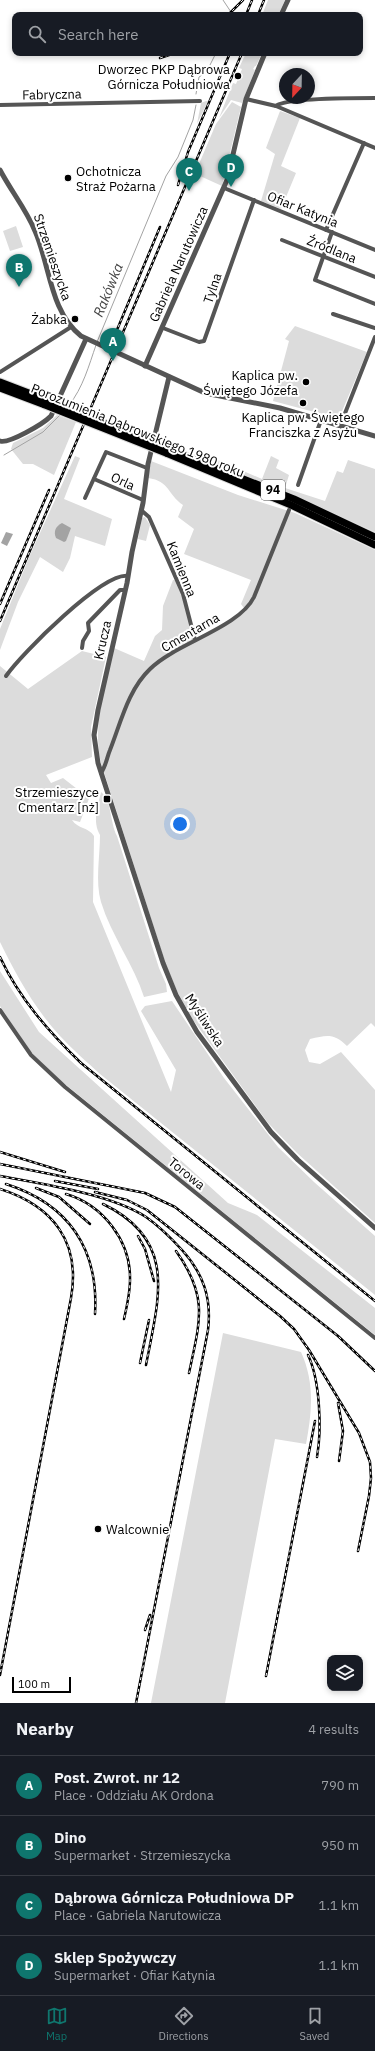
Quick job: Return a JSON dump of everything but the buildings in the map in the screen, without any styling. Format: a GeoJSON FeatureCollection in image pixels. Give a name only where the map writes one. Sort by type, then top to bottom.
{"type":"FeatureCollection","features":[{"type":"Feature","properties":{"kind":"main road","name":"Porozumienia Dąbrowskiego 1980 roku"},"geometry":{"type":"LineString","coordinates":[[0,382],[46,403],[294,499],[375,537]]}},
{"type":"Feature","properties":{"kind":"main road","name":"Porozumienia Dąbrowskiego 1980 roku"},"geometry":{"type":"LineString","coordinates":[[0,388],[46,403]]}},
{"type":"Feature","properties":{"kind":"main road","name":"Porozumienia Dąbrowskiego 1980 roku"},"geometry":{"type":"LineString","coordinates":[[167,451],[291,505],[375,545]]}},
{"type":"Feature","properties":{"kind":"street"},"geometry":{"type":"LineString","coordinates":[[282,12],[288,0]]}},
{"type":"Feature","properties":{"kind":"street","name":"Gabriela Narutowicza"},"geometry":{"type":"LineString","coordinates":[[146,366],[224,188],[229,174],[246,99],[264,56]]}},
{"type":"Feature","properties":{"kind":"street"},"geometry":{"type":"LineString","coordinates":[[276,106],[279,103],[294,101],[375,98]]}},
{"type":"Feature","properties":{"kind":"street"},"geometry":{"type":"LineString","coordinates":[[246,99],[276,106],[375,148]]}},
{"type":"Feature","properties":{"kind":"street","name":"Fabryczna"},"geometry":{"type":"LineString","coordinates":[[0,105],[200,101]]}},
{"type":"Feature","properties":{"kind":"street"},"geometry":{"type":"LineString","coordinates":[[326,230],[364,143]]}},
{"type":"Feature","properties":{"kind":"street","name":"Strzemieszycka"},"geometry":{"type":"LineString","coordinates":[[0,170],[34,228],[59,307],[71,327],[86,339],[211,395],[276,407],[375,436]]}},
{"type":"Feature","properties":{"kind":"street","name":"Ofiar Katynia"},"geometry":{"type":"LineString","coordinates":[[224,188],[375,250]]}},
{"type":"Feature","properties":{"kind":"street","name":"Tylna"},"geometry":{"type":"LineString","coordinates":[[163,328],[200,342],[204,341],[254,200]]}},
{"type":"Feature","properties":{"kind":"street"},"geometry":{"type":"LineString","coordinates":[[332,232],[315,280],[375,304]]}},
{"type":"Feature","properties":{"kind":"street","name":"Źródlana"},"geometry":{"type":"LineString","coordinates":[[282,240],[375,277]]}},
{"type":"Feature","properties":{"kind":"street"},"geometry":{"type":"LineString","coordinates":[[333,314],[375,328]]}},
{"type":"Feature","properties":{"kind":"street"},"geometry":{"type":"LineString","coordinates":[[0,372],[71,327]]}},
{"type":"Feature","properties":{"kind":"street"},"geometry":{"type":"LineString","coordinates":[[340,426],[375,337]]}},
{"type":"Feature","properties":{"kind":"street"},"geometry":{"type":"LineString","coordinates":[[0,441],[7,442],[42,423],[52,415],[86,339]]}},
{"type":"Feature","properties":{"kind":"street"},"geometry":{"type":"LineString","coordinates":[[125,590],[144,500],[147,468],[169,377]]}},
{"type":"Feature","properties":{"kind":"street"},"geometry":{"type":"LineString","coordinates":[[298,484],[321,420]]}},
{"type":"Feature","properties":{"kind":"street"},"geometry":{"type":"LineString","coordinates":[[85,498],[106,452],[147,468]]}},
{"type":"Feature","properties":{"kind":"street","name":"Orla"},"geometry":{"type":"LineString","coordinates":[[94,479],[144,500]]}},
{"type":"Feature","properties":{"kind":"street","name":"Kamienna"},"geometry":{"type":"LineString","coordinates":[[141,510],[149,517],[176,578],[195,640]]}},
{"type":"Feature","properties":{"kind":"street","name":"Cmentarna"},"geometry":{"type":"LineString","coordinates":[[101,773],[127,705],[139,682],[155,664],[233,619],[248,608],[254,597],[289,510]]}},
{"type":"Feature","properties":{"kind":"street"},"geometry":{"type":"LineString","coordinates":[[6,676],[57,622],[88,596],[114,580],[123,576],[128,576]]}},
{"type":"Feature","properties":{"kind":"street","name":"Krucza"},"geometry":{"type":"LineString","coordinates":[[82,648],[83,641],[89,631],[88,623],[120,590],[125,590],[95,725],[95,746],[101,773]]}},
{"type":"Feature","properties":{"kind":"street","name":"Myśliwska"},"geometry":{"type":"LineString","coordinates":[[101,773],[163,963],[176,995],[187,1016],[257,1113],[282,1144],[375,1228]]}},
{"type":"Feature","properties":{"kind":"street","name":"Torowa"},"geometry":{"type":"LineString","coordinates":[[0,1010],[31,1055],[65,1087],[375,1338]]}},
{"type":"Feature","properties":{"kind":"shaded area"},"geometry":{"type":"Polygon","coordinates":[[[268,0],[285,0],[279,12],[263,12],[268,0]]]}},
{"type":"Feature","properties":{"kind":"shaded area"},"geometry":{"type":"Polygon","coordinates":[[[245,56],[261,56],[253,69],[255,70],[242,103],[231,100],[219,118],[233,83],[236,84],[242,69],[239,68],[245,56]]]}},
{"type":"Feature","properties":{"kind":"shaded area"},"geometry":{"type":"Polygon","coordinates":[[[208,101],[197,124],[201,103],[208,101]]]}},
{"type":"Feature","properties":{"kind":"shaded area"},"geometry":{"type":"Polygon","coordinates":[[[232,102],[241,107],[222,186],[200,176],[196,171],[216,124],[232,102]]]}},
{"type":"Feature","properties":{"kind":"shaded area"},"geometry":{"type":"Polygon","coordinates":[[[280,111],[300,118],[281,166],[296,173],[281,209],[261,201],[275,154],[266,148],[280,111]]]}},
{"type":"Feature","properties":{"kind":"shaded area"},"geometry":{"type":"Polygon","coordinates":[[[16,226],[23,247],[10,251],[3,231],[16,226]]]}},
{"type":"Feature","properties":{"kind":"shaded area"},"geometry":{"type":"Polygon","coordinates":[[[295,326],[367,352],[340,416],[337,418],[273,401],[289,341],[285,339],[295,326]]]}},
{"type":"Feature","properties":{"kind":"shaded area"},"geometry":{"type":"Polygon","coordinates":[[[57,415],[76,422],[54,475],[33,464],[23,464],[11,449],[13,443],[43,428],[57,415]]]}},
{"type":"Feature","properties":{"kind":"shaded area"},"geometry":{"type":"Polygon","coordinates":[[[206,455],[262,479],[271,456],[279,460],[276,468],[289,475],[285,488],[325,501],[337,471],[343,473],[348,460],[375,469],[375,532],[287,492],[204,460],[206,455]]]}},
{"type":"Feature","properties":{"kind":"shaded area"},"geometry":{"type":"Polygon","coordinates":[[[75,456],[80,458],[64,499],[112,519],[105,546],[75,536],[70,558],[63,572],[40,557],[18,602],[0,650],[0,629],[30,555],[75,456]]]}},
{"type":"Feature","properties":{"kind":"shaded area"},"geometry":{"type":"Polygon","coordinates":[[[151,461],[238,495],[295,513],[375,550],[375,1027],[371,1023],[347,1046],[334,1037],[326,1036],[310,1039],[305,1050],[309,1062],[320,1064],[341,1052],[375,1090],[375,1223],[297,1153],[268,1123],[193,1020],[178,993],[166,965],[101,763],[98,734],[99,720],[114,648],[144,661],[155,636],[162,630],[163,606],[173,580],[176,580],[182,595],[194,639],[237,618],[246,611],[241,604],[251,580],[184,554],[194,529],[178,517],[183,505],[174,497],[165,485],[148,478],[151,461]]]}},
{"type":"Feature","properties":{"kind":"shaded area"},"geometry":{"type":"Polygon","coordinates":[[[145,517],[150,525],[146,541],[138,539],[142,518],[145,517]]]}},
{"type":"Feature","properties":{"kind":"shaded area"},"geometry":{"type":"Polygon","coordinates":[[[62,523],[71,528],[66,541],[64,542],[56,538],[55,533],[57,527],[62,523]]]}},
{"type":"Feature","properties":{"kind":"shaded area"},"geometry":{"type":"Polygon","coordinates":[[[6,532],[13,534],[7,546],[1,543],[6,532]]]}},
{"type":"Feature","properties":{"kind":"shaded area"},"geometry":{"type":"Polygon","coordinates":[[[82,651],[106,657],[91,727],[92,757],[46,775],[51,783],[63,778],[81,792],[84,791],[90,796],[80,822],[72,820],[77,825],[92,833],[94,836],[93,902],[171,1092],[176,1070],[141,1011],[145,1006],[172,1001],[224,1078],[278,1147],[314,1182],[375,1236],[375,1295],[100,1074],[75,1051],[42,1015],[19,979],[0,942],[0,666],[28,689],[82,651]]]}},
{"type":"Feature","properties":{"kind":"shaded area"},"geometry":{"type":"Polygon","coordinates":[[[101,792],[105,796],[109,806],[115,831],[159,968],[166,984],[167,992],[144,997],[140,985],[105,914],[101,902],[98,886],[100,835],[96,824],[96,819],[101,792]]]}},
{"type":"Feature","properties":{"kind":"shaded area"},"geometry":{"type":"Polygon","coordinates":[[[0,971],[39,1032],[228,1203],[257,1215],[375,1308],[375,1335],[60,1080],[30,1051],[0,1006],[0,971]]]}},
{"type":"Feature","properties":{"kind":"shaded area"},"geometry":{"type":"Polygon","coordinates":[[[223,1333],[301,1352],[309,1375],[311,1398],[310,1420],[306,1444],[275,1439],[225,1703],[151,1703],[223,1333]]]}},
{"type":"Feature","properties":{"kind":"waterway","name":"Rakówka"},"geometry":{"type":"LineString","coordinates":[[223,0],[231,12]]}},
{"type":"Feature","properties":{"kind":"waterway","name":"Rakówka"},"geometry":{"type":"LineString","coordinates":[[206,73],[214,56]]}},
{"type":"Feature","properties":{"kind":"waterway","name":"Rakówka"},"geometry":{"type":"LineString","coordinates":[[196,94],[199,77],[204,74]]}},
{"type":"Feature","properties":{"kind":"waterway","name":"Rakówka"},"geometry":{"type":"LineString","coordinates":[[97,342],[166,176],[178,157],[193,120],[196,105]]}},
{"type":"Feature","properties":{"kind":"waterway","name":"Rakówka"},"geometry":{"type":"LineString","coordinates":[[69,405],[82,384],[96,345]]}},
{"type":"Feature","properties":{"kind":"waterway","name":"Rakówka"},"geometry":{"type":"LineString","coordinates":[[4,455],[43,432],[60,415]]}},
{"type":"Feature","properties":{"kind":"railway"},"geometry":{"type":"LineString","coordinates":[[231,12],[243,0]]}},
{"type":"Feature","properties":{"kind":"railway"},"geometry":{"type":"LineString","coordinates":[[247,12],[252,0]]}},
{"type":"Feature","properties":{"kind":"railway"},"geometry":{"type":"LineString","coordinates":[[259,12],[264,0]]}},
{"type":"Feature","properties":{"kind":"railway"},"geometry":{"type":"LineString","coordinates":[[160,58],[166,56]]}},
{"type":"Feature","properties":{"kind":"railway"},"geometry":{"type":"LineString","coordinates":[[178,185],[188,152],[229,56]]}},
{"type":"Feature","properties":{"kind":"railway"},"geometry":{"type":"LineString","coordinates":[[0,621],[241,56]]}},
{"type":"Feature","properties":{"kind":"railway"},"geometry":{"type":"LineString","coordinates":[[109,349],[160,227]]}},
{"type":"Feature","properties":{"kind":"railway"},"geometry":{"type":"LineString","coordinates":[[0,604],[49,490]]}},
{"type":"Feature","properties":{"kind":"railway"},"geometry":{"type":"LineString","coordinates":[[0,957],[16,986],[36,1014],[46,1027],[81,1063],[375,1301]]}},
{"type":"Feature","properties":{"kind":"railway"},"geometry":{"type":"LineString","coordinates":[[0,1152],[65,1172]]}},
{"type":"Feature","properties":{"kind":"railway"},"geometry":{"type":"LineString","coordinates":[[0,1164],[145,1193],[175,1207],[338,1336],[375,1371]]}},
{"type":"Feature","properties":{"kind":"railway"},"geometry":{"type":"LineString","coordinates":[[0,1176],[55,1186],[95,1196],[114,1202],[146,1217],[156,1224],[189,1259],[201,1277],[207,1297],[209,1307],[208,1330],[136,1703]]}},
{"type":"Feature","properties":{"kind":"railway"},"geometry":{"type":"LineString","coordinates":[[55,1181],[98,1189]]}},
{"type":"Feature","properties":{"kind":"railway"},"geometry":{"type":"LineString","coordinates":[[6,1184],[47,1203],[75,1232],[85,1249],[92,1269],[95,1290],[95,1314]]}},
{"type":"Feature","properties":{"kind":"railway"},"geometry":{"type":"LineString","coordinates":[[36,1188],[59,1197],[90,1224]]}},
{"type":"Feature","properties":{"kind":"railway"},"geometry":{"type":"LineString","coordinates":[[0,1189],[19,1196],[35,1205],[48,1216],[59,1229],[67,1243],[72,1260],[73,1278],[71,1298],[0,1675]]}},
{"type":"Feature","properties":{"kind":"railway"},"geometry":{"type":"LineString","coordinates":[[95,1192],[127,1200],[147,1210],[280,1316],[294,1329],[309,1350],[359,1433],[370,1462],[371,1478],[369,1496],[358,1551]]}},
{"type":"Feature","properties":{"kind":"railway"},"geometry":{"type":"LineString","coordinates":[[66,1194],[79,1199],[103,1216],[112,1226],[120,1239],[126,1252],[130,1280],[129,1295],[124,1319]]}},
{"type":"Feature","properties":{"kind":"railway"},"geometry":{"type":"LineString","coordinates":[[103,1204],[127,1218],[143,1235],[153,1253],[158,1272],[158,1294],[146,1365]]}},
{"type":"Feature","properties":{"kind":"railway"},"geometry":{"type":"LineString","coordinates":[[138,1236],[145,1249],[154,1281]]}},
{"type":"Feature","properties":{"kind":"railway"},"geometry":{"type":"LineString","coordinates":[[176,1251],[194,1282],[198,1296],[198,1324],[189,1373]]}},
{"type":"Feature","properties":{"kind":"railway"},"geometry":{"type":"LineString","coordinates":[[140,1363],[149,1320]]}},
{"type":"Feature","properties":{"kind":"railway"},"geometry":{"type":"LineString","coordinates":[[308,1355],[315,1378],[319,1405],[319,1446],[317,1457]]}},
{"type":"Feature","properties":{"kind":"railway"},"geometry":{"type":"LineString","coordinates":[[338,1403],[343,1431],[339,1461]]}},
{"type":"Feature","properties":{"kind":"railway"},"geometry":{"type":"LineString","coordinates":[[266,1676],[315,1421]]}},
{"type":"Feature","properties":{"kind":"railway"},"geometry":{"type":"LineString","coordinates":[[145,1630],[150,1615]]}},
{"type":"Feature","properties":{"kind":"place","name":"Dworzec PKP Dąbrowa Górnicza Południowa"},"geometry":{"type":"Point","coordinates":[238,76]}},
{"type":"Feature","properties":{"kind":"place","name":"Ochotnicza Straż Pożarna"},"geometry":{"type":"Point","coordinates":[68,178]}},
{"type":"Feature","properties":{"kind":"place","name":"Sklep Spożywczy"},"geometry":{"type":"Point","coordinates":[231,187]}},
{"type":"Feature","properties":{"kind":"place","name":"Dąbrowa Górnicza Południowa DP"},"geometry":{"type":"Point","coordinates":[189,191]}},
{"type":"Feature","properties":{"kind":"place","name":"Dino"},"geometry":{"type":"Point","coordinates":[19,287]}},
{"type":"Feature","properties":{"kind":"place","name":"Żabka"},"geometry":{"type":"Point","coordinates":[75,319]}},
{"type":"Feature","properties":{"kind":"place","name":"Post. Zwrot. nr 12"},"geometry":{"type":"Point","coordinates":[113,361]}},
{"type":"Feature","properties":{"kind":"place","name":"Kaplica pw. Świętego Józefa"},"geometry":{"type":"Point","coordinates":[306,382]}},
{"type":"Feature","properties":{"kind":"place","name":"Kaplica pw. Świętego Franciszka z Asyżu"},"geometry":{"type":"Point","coordinates":[303,403]}},
{"type":"Feature","properties":{"kind":"place","name":"Strzemieszyce Cmentarz [nż]"},"geometry":{"type":"Point","coordinates":[107,799]}},
{"type":"Feature","properties":{"kind":"place","name":"Walcownie"},"geometry":{"type":"Point","coordinates":[98,1529]}}]}
